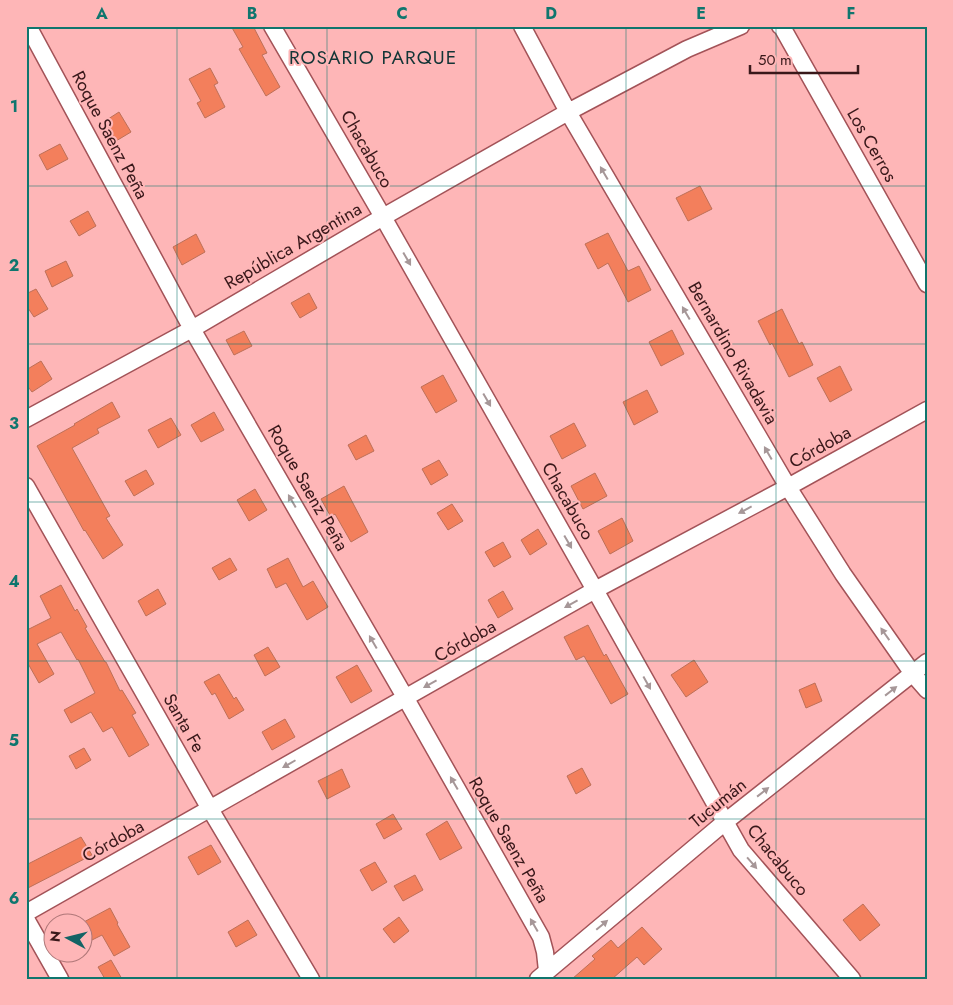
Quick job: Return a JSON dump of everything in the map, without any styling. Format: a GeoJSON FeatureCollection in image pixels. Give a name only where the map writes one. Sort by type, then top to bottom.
{"type":"FeatureCollection","features":[{"type":"Feature","properties":{"kind":"street","name":"Chacabuco"},"geometry":{"type":"LineString","coordinates":[[272,26],[383,217],[741,850],[852,979]]}},
{"type":"Feature","properties":{"kind":"street","name":"Bernardino Rivadavia"},"geometry":{"type":"LineString","coordinates":[[522,26],[568,112],[788,487],[843,574],[913,674],[927,690]]}},
{"type":"Feature","properties":{"kind":"street","name":"República Argentina"},"geometry":{"type":"LineString","coordinates":[[26,419],[192,328],[568,112],[687,49],[741,26]]}},
{"type":"Feature","properties":{"kind":"street","name":"Los Cerros"},"geometry":{"type":"LineString","coordinates":[[780,26],[927,284]]}},
{"type":"Feature","properties":{"kind":"street","name":"Roque Saenz Peña"},"geometry":{"type":"LineString","coordinates":[[28,29],[192,328],[541,937],[545,952],[542,975]]}},
{"type":"Feature","properties":{"kind":"street","name":"Córdoba"},"geometry":{"type":"LineString","coordinates":[[26,913],[595,590],[927,410]]}},
{"type":"Feature","properties":{"kind":"street","name":"Santa Fe"},"geometry":{"type":"LineString","coordinates":[[26,486],[210,809],[311,979]]}},
{"type":"Feature","properties":{"kind":"street","name":"Tucumán"},"geometry":{"type":"LineString","coordinates":[[542,975],[725,822],[927,662]]}},
{"type":"Feature","properties":{"kind":"street"},"geometry":{"type":"LineString","coordinates":[[26,919],[60,979]]}},
{"type":"Feature","properties":{"kind":"building"},"geometry":{"type":"Polygon","coordinates":[[[231,26],[253,26],[267,53],[262,55],[280,87],[266,96],[239,49],[243,47],[231,26]]]}},
{"type":"Feature","properties":{"kind":"building"},"geometry":{"type":"Polygon","coordinates":[[[210,68],[218,83],[214,85],[225,107],[205,118],[197,103],[201,101],[189,79],[210,68]]]}},
{"type":"Feature","properties":{"kind":"building"},"geometry":{"type":"Polygon","coordinates":[[[119,112],[131,132],[116,141],[105,121],[119,112]]]}},
{"type":"Feature","properties":{"kind":"building"},"geometry":{"type":"Polygon","coordinates":[[[60,144],[68,159],[47,170],[39,155],[60,144]]]}},
{"type":"Feature","properties":{"kind":"building"},"geometry":{"type":"Polygon","coordinates":[[[700,186],[712,209],[688,221],[676,198],[700,186]]]}},
{"type":"Feature","properties":{"kind":"building"},"geometry":{"type":"Polygon","coordinates":[[[88,211],[96,226],[79,236],[70,221],[88,211]]]}},
{"type":"Feature","properties":{"kind":"building"},"geometry":{"type":"Polygon","coordinates":[[[608,233],[628,271],[639,266],[651,290],[628,302],[608,263],[598,269],[585,244],[608,233]]]}},
{"type":"Feature","properties":{"kind":"building"},"geometry":{"type":"Polygon","coordinates":[[[196,234],[205,252],[182,265],[173,247],[196,234]]]}},
{"type":"Feature","properties":{"kind":"building"},"geometry":{"type":"Polygon","coordinates":[[[66,261],[73,276],[52,287],[45,271],[66,261]]]}},
{"type":"Feature","properties":{"kind":"building"},"geometry":{"type":"Polygon","coordinates":[[[36,289],[48,309],[34,317],[26,305],[26,294],[36,289]]]}},
{"type":"Feature","properties":{"kind":"building"},"geometry":{"type":"Polygon","coordinates":[[[309,293],[317,308],[300,318],[291,303],[309,293]]]}},
{"type":"Feature","properties":{"kind":"building"},"geometry":{"type":"Polygon","coordinates":[[[782,309],[799,344],[802,342],[813,365],[789,377],[772,343],[770,345],[758,321],[782,309]]]}},
{"type":"Feature","properties":{"kind":"building"},"geometry":{"type":"Polygon","coordinates":[[[672,330],[684,354],[661,366],[649,342],[672,330]]]}},
{"type":"Feature","properties":{"kind":"building"},"geometry":{"type":"Polygon","coordinates":[[[244,331],[252,346],[234,355],[226,340],[244,331]]]}},
{"type":"Feature","properties":{"kind":"building"},"geometry":{"type":"Polygon","coordinates":[[[41,361],[52,379],[32,392],[26,384],[26,370],[41,361]]]}},
{"type":"Feature","properties":{"kind":"building"},"geometry":{"type":"Polygon","coordinates":[[[840,366],[852,390],[830,402],[817,378],[840,366]]]}},
{"type":"Feature","properties":{"kind":"building"},"geometry":{"type":"Polygon","coordinates":[[[443,375],[457,401],[436,413],[421,387],[443,375]]]}},
{"type":"Feature","properties":{"kind":"building"},"geometry":{"type":"Polygon","coordinates":[[[647,390],[658,412],[634,425],[623,402],[647,390]]]}},
{"type":"Feature","properties":{"kind":"building"},"geometry":{"type":"Polygon","coordinates":[[[112,402],[120,417],[97,429],[99,433],[72,448],[110,516],[106,518],[123,545],[103,559],[84,531],[37,446],[112,402]]]}},
{"type":"Feature","properties":{"kind":"building"},"geometry":{"type":"Polygon","coordinates":[[[214,412],[224,430],[201,442],[191,425],[214,412]]]}},
{"type":"Feature","properties":{"kind":"building"},"geometry":{"type":"Polygon","coordinates":[[[171,418],[181,435],[158,448],[148,430],[171,418]]]}},
{"type":"Feature","properties":{"kind":"building"},"geometry":{"type":"Polygon","coordinates":[[[574,423],[586,446],[562,459],[550,436],[574,423]]]}},
{"type":"Feature","properties":{"kind":"building"},"geometry":{"type":"Polygon","coordinates":[[[366,435],[374,451],[356,460],[348,445],[366,435]]]}},
{"type":"Feature","properties":{"kind":"building"},"geometry":{"type":"Polygon","coordinates":[[[439,460],[448,475],[431,485],[422,469],[439,460]]]}},
{"type":"Feature","properties":{"kind":"building"},"geometry":{"type":"Polygon","coordinates":[[[146,470],[154,484],[134,496],[125,481],[146,470]]]}},
{"type":"Feature","properties":{"kind":"building"},"geometry":{"type":"Polygon","coordinates":[[[595,473],[607,496],[583,509],[571,486],[595,473]]]}},
{"type":"Feature","properties":{"kind":"building"},"geometry":{"type":"Polygon","coordinates":[[[344,486],[368,532],[351,542],[335,514],[331,517],[321,499],[344,486]]]}},
{"type":"Feature","properties":{"kind":"building"},"geometry":{"type":"Polygon","coordinates":[[[255,489],[267,510],[249,521],[237,500],[255,489]]]}},
{"type":"Feature","properties":{"kind":"building"},"geometry":{"type":"Polygon","coordinates":[[[452,504],[463,521],[448,530],[437,513],[452,504]]]}},
{"type":"Feature","properties":{"kind":"building"},"geometry":{"type":"Polygon","coordinates":[[[622,518],[633,541],[610,554],[598,531],[622,518]]]}},
{"type":"Feature","properties":{"kind":"building"},"geometry":{"type":"Polygon","coordinates":[[[538,529],[547,544],[530,555],[521,540],[538,529]]]}},
{"type":"Feature","properties":{"kind":"building"},"geometry":{"type":"Polygon","coordinates":[[[503,542],[511,557],[494,567],[485,552],[503,542]]]}},
{"type":"Feature","properties":{"kind":"building"},"geometry":{"type":"Polygon","coordinates":[[[230,558],[237,570],[219,580],[212,568],[230,558]]]}},
{"type":"Feature","properties":{"kind":"building"},"geometry":{"type":"Polygon","coordinates":[[[288,558],[303,587],[313,581],[328,607],[307,620],[286,583],[276,588],[267,569],[288,558]]]}},
{"type":"Feature","properties":{"kind":"building"},"geometry":{"type":"Polygon","coordinates":[[[61,585],[75,611],[77,609],[87,627],[85,628],[106,662],[120,691],[122,690],[136,713],[132,715],[149,745],[129,757],[112,727],[103,732],[91,712],[71,723],[64,710],[95,693],[78,659],[61,632],[37,644],[54,674],[39,683],[26,660],[26,624],[29,629],[51,618],[40,596],[61,585]]]}},
{"type":"Feature","properties":{"kind":"building"},"geometry":{"type":"Polygon","coordinates":[[[158,589],[166,604],[146,616],[138,601],[158,589]]]}},
{"type":"Feature","properties":{"kind":"building"},"geometry":{"type":"Polygon","coordinates":[[[503,591],[513,609],[498,618],[488,600],[503,591]]]}},
{"type":"Feature","properties":{"kind":"building"},"geometry":{"type":"Polygon","coordinates":[[[588,625],[604,656],[606,654],[628,694],[611,704],[584,656],[576,660],[564,637],[588,625]]]}},
{"type":"Feature","properties":{"kind":"building"},"geometry":{"type":"Polygon","coordinates":[[[268,647],[280,667],[265,676],[254,655],[268,647]]]}},
{"type":"Feature","properties":{"kind":"building"},"geometry":{"type":"Polygon","coordinates":[[[694,660],[708,682],[686,697],[671,675],[694,660]]]}},
{"type":"Feature","properties":{"kind":"building"},"geometry":{"type":"Polygon","coordinates":[[[357,665],[372,691],[351,703],[336,677],[357,665]]]}},
{"type":"Feature","properties":{"kind":"building"},"geometry":{"type":"Polygon","coordinates":[[[219,674],[234,699],[236,697],[244,710],[229,719],[215,693],[212,695],[204,682],[219,674]]]}},
{"type":"Feature","properties":{"kind":"building"},"geometry":{"type":"Polygon","coordinates":[[[815,683],[822,701],[806,708],[799,690],[815,683]]]}},
{"type":"Feature","properties":{"kind":"building"},"geometry":{"type":"Polygon","coordinates":[[[285,719],[295,737],[272,750],[262,732],[285,719]]]}},
{"type":"Feature","properties":{"kind":"building"},"geometry":{"type":"Polygon","coordinates":[[[84,748],[91,760],[76,769],[69,756],[84,748]]]}},
{"type":"Feature","properties":{"kind":"building"},"geometry":{"type":"Polygon","coordinates":[[[582,768],[591,785],[576,794],[567,776],[582,768]]]}},
{"type":"Feature","properties":{"kind":"building"},"geometry":{"type":"Polygon","coordinates":[[[342,769],[350,787],[327,799],[318,781],[342,769]]]}},
{"type":"Feature","properties":{"kind":"building"},"geometry":{"type":"Polygon","coordinates":[[[393,814],[402,829],[384,839],[376,824],[393,814]]]}},
{"type":"Feature","properties":{"kind":"building"},"geometry":{"type":"Polygon","coordinates":[[[447,821],[462,848],[440,860],[426,834],[447,821]]]}},
{"type":"Feature","properties":{"kind":"building"},"geometry":{"type":"Polygon","coordinates":[[[81,837],[92,855],[26,889],[26,865],[81,837]]]}},
{"type":"Feature","properties":{"kind":"building"},"geometry":{"type":"Polygon","coordinates":[[[211,845],[221,862],[198,875],[188,857],[211,845]]]}},
{"type":"Feature","properties":{"kind":"building"},"geometry":{"type":"Polygon","coordinates":[[[375,862],[387,882],[372,891],[360,870],[375,862]]]}},
{"type":"Feature","properties":{"kind":"building"},"geometry":{"type":"Polygon","coordinates":[[[415,875],[423,890],[403,901],[394,886],[415,875]]]}},
{"type":"Feature","properties":{"kind":"building"},"geometry":{"type":"Polygon","coordinates":[[[863,904],[880,925],[860,941],[843,920],[863,904]]]}},
{"type":"Feature","properties":{"kind":"building"},"geometry":{"type":"Polygon","coordinates":[[[110,908],[130,947],[114,956],[102,935],[92,940],[92,918],[110,908]]]}},
{"type":"Feature","properties":{"kind":"building"},"geometry":{"type":"Polygon","coordinates":[[[399,917],[409,931],[394,943],[383,929],[399,917]]]}},
{"type":"Feature","properties":{"kind":"building"},"geometry":{"type":"Polygon","coordinates":[[[248,920],[257,935],[236,947],[228,932],[248,920]]]}},
{"type":"Feature","properties":{"kind":"building"},"geometry":{"type":"Polygon","coordinates":[[[642,927],[662,949],[644,965],[637,957],[612,979],[572,979],[595,959],[592,956],[611,940],[618,948],[642,927]]]}},
{"type":"Feature","properties":{"kind":"building"},"geometry":{"type":"Polygon","coordinates":[[[111,960],[122,979],[105,979],[98,967],[111,960]]]}},
{"type":"Feature","properties":{"kind":"district","name":"ROSARIO PARQUE"},"geometry":{"type":"Point","coordinates":[373,57]}}]}
